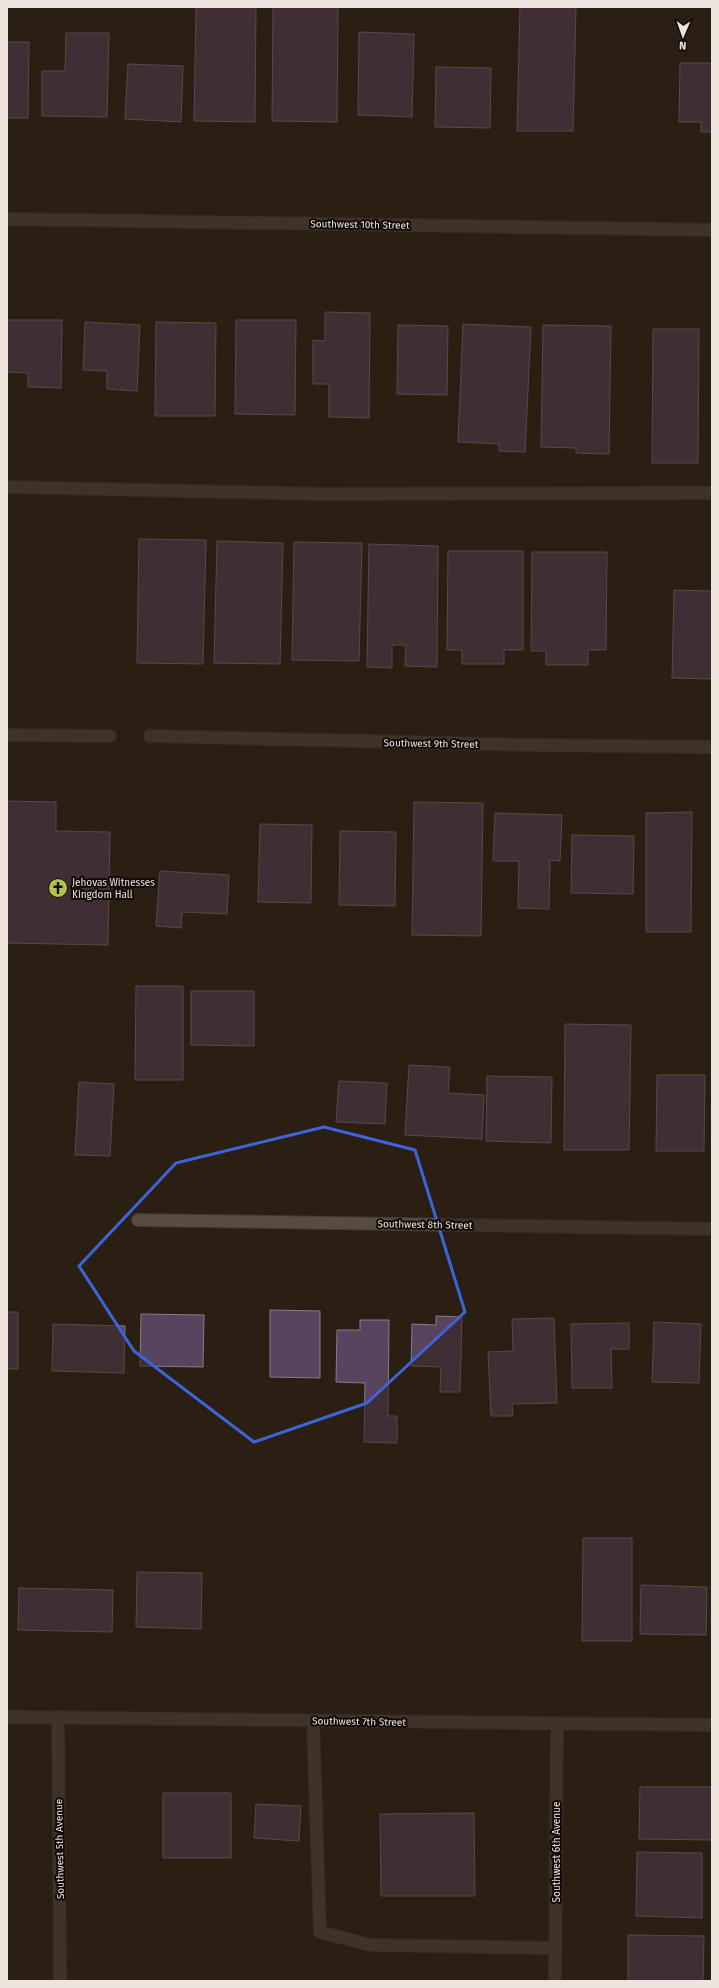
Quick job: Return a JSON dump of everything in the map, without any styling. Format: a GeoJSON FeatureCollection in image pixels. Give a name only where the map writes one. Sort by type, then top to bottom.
{"type":"FeatureCollection","features":[{"type":"Feature","properties":{"kind":"street","name":"Southwest 10th Street"},"geometry":{"type":"LineString","coordinates":[[7,219],[712,230]]}},
{"type":"Feature","properties":{"kind":"street"},"geometry":{"type":"LineString","coordinates":[[7,487],[320,494],[712,493]]}},
{"type":"Feature","properties":{"kind":"street"},"geometry":{"type":"LineString","coordinates":[[7,735],[110,736]]}},
{"type":"Feature","properties":{"kind":"street","name":"Southwest 9th Street"},"geometry":{"type":"LineString","coordinates":[[150,736],[528,745],[712,747]]}},
{"type":"Feature","properties":{"kind":"street","name":"Southwest 8th Street"},"geometry":{"type":"LineString","coordinates":[[138,1220],[712,1229]]}},
{"type":"Feature","properties":{"kind":"street","name":"Southwest 7th Street"},"geometry":{"type":"LineString","coordinates":[[7,1717],[712,1725]]}},
{"type":"Feature","properties":{"kind":"street","name":"Southwest 5th Avenue"},"geometry":{"type":"LineString","coordinates":[[58,1717],[60,1981]]}},
{"type":"Feature","properties":{"kind":"street"},"geometry":{"type":"LineString","coordinates":[[313,1721],[320,1932],[370,1945],[555,1948]]}},
{"type":"Feature","properties":{"kind":"street","name":"Southwest 6th Avenue"},"geometry":{"type":"LineString","coordinates":[[555,1981],[557,1724]]}},
{"type":"Feature","properties":{"kind":"highlighted area"},"geometry":{"type":"Polygon","coordinates":[[[324,1127],[415,1150],[465,1312],[367,1403],[254,1442],[134,1351],[79,1266],[176,1163],[324,1127]]]}},
{"type":"Feature","properties":{"kind":"building"},"geometry":{"type":"Polygon","coordinates":[[[196,7],[256,7],[255,122],[194,121],[196,7]]]}},
{"type":"Feature","properties":{"kind":"building"},"geometry":{"type":"Polygon","coordinates":[[[273,7],[338,7],[337,122],[272,121],[273,7]]]}},
{"type":"Feature","properties":{"kind":"building"},"geometry":{"type":"Polygon","coordinates":[[[520,7],[576,7],[573,131],[517,131],[520,7]]]}},
{"type":"Feature","properties":{"kind":"building"},"geometry":{"type":"Polygon","coordinates":[[[359,32],[414,34],[412,117],[358,115],[359,32]]]}},
{"type":"Feature","properties":{"kind":"building"},"geometry":{"type":"Polygon","coordinates":[[[66,33],[109,33],[107,117],[42,116],[42,71],[65,71],[66,33]]]}},
{"type":"Feature","properties":{"kind":"building"},"geometry":{"type":"Polygon","coordinates":[[[7,42],[29,42],[28,118],[7,118],[7,42]]]}},
{"type":"Feature","properties":{"kind":"building"},"geometry":{"type":"Polygon","coordinates":[[[680,63],[712,63],[712,132],[701,132],[701,122],[679,122],[680,63]]]}},
{"type":"Feature","properties":{"kind":"building"},"geometry":{"type":"Polygon","coordinates":[[[128,64],[183,66],[181,122],[125,119],[128,64]]]}},
{"type":"Feature","properties":{"kind":"building"},"geometry":{"type":"Polygon","coordinates":[[[436,67],[491,68],[490,128],[435,127],[436,67]]]}},
{"type":"Feature","properties":{"kind":"building"},"geometry":{"type":"Polygon","coordinates":[[[325,312],[370,313],[369,418],[329,417],[329,384],[313,384],[313,340],[325,341],[325,312]]]}},
{"type":"Feature","properties":{"kind":"building"},"geometry":{"type":"Polygon","coordinates":[[[7,320],[62,320],[61,388],[28,387],[28,373],[7,372],[7,320]]]}},
{"type":"Feature","properties":{"kind":"building"},"geometry":{"type":"Polygon","coordinates":[[[236,320],[296,320],[295,415],[235,414],[236,320]]]}},
{"type":"Feature","properties":{"kind":"building"},"geometry":{"type":"Polygon","coordinates":[[[85,322],[140,325],[137,391],[107,389],[107,371],[83,370],[85,322]]]}},
{"type":"Feature","properties":{"kind":"building"},"geometry":{"type":"Polygon","coordinates":[[[156,322],[216,323],[215,416],[155,416],[156,322]]]}},
{"type":"Feature","properties":{"kind":"building"},"geometry":{"type":"Polygon","coordinates":[[[463,324],[531,327],[525,452],[499,451],[499,444],[458,442],[463,324]]]}},
{"type":"Feature","properties":{"kind":"building"},"geometry":{"type":"Polygon","coordinates":[[[398,325],[448,326],[447,395],[397,394],[398,325]]]}},
{"type":"Feature","properties":{"kind":"building"},"geometry":{"type":"Polygon","coordinates":[[[543,325],[611,326],[609,454],[576,453],[576,448],[541,447],[543,325]]]}},
{"type":"Feature","properties":{"kind":"building"},"geometry":{"type":"Polygon","coordinates":[[[653,329],[699,329],[698,463],[652,463],[653,329]]]}},
{"type":"Feature","properties":{"kind":"building"},"geometry":{"type":"Polygon","coordinates":[[[139,539],[206,540],[203,664],[137,663],[139,539]]]}},
{"type":"Feature","properties":{"kind":"building"},"geometry":{"type":"Polygon","coordinates":[[[217,541],[283,543],[280,664],[214,663],[217,541]]]}},
{"type":"Feature","properties":{"kind":"building"},"geometry":{"type":"Polygon","coordinates":[[[294,542],[362,543],[359,661],[292,660],[294,542]]]}},
{"type":"Feature","properties":{"kind":"building"},"geometry":{"type":"Polygon","coordinates":[[[369,544],[438,546],[437,667],[405,666],[406,645],[392,645],[392,668],[367,667],[369,544]]]}},
{"type":"Feature","properties":{"kind":"building"},"geometry":{"type":"Polygon","coordinates":[[[448,551],[523,551],[523,650],[504,650],[504,664],[462,664],[462,650],[447,650],[448,551]]]}},
{"type":"Feature","properties":{"kind":"building"},"geometry":{"type":"Polygon","coordinates":[[[532,552],[607,552],[606,650],[588,650],[588,665],[546,665],[546,651],[531,651],[532,552]]]}},
{"type":"Feature","properties":{"kind":"building"},"geometry":{"type":"Polygon","coordinates":[[[674,590],[712,591],[712,679],[672,678],[674,590]]]}},
{"type":"Feature","properties":{"kind":"building","name":"Jehovas Witnesses Kingdom Hall"},"geometry":{"type":"Polygon","coordinates":[[[7,801],[56,802],[56,831],[110,832],[108,945],[7,943],[7,801]]]}},
{"type":"Feature","properties":{"kind":"building"},"geometry":{"type":"Polygon","coordinates":[[[414,802],[483,803],[481,936],[412,935],[414,802]]]}},
{"type":"Feature","properties":{"kind":"building"},"geometry":{"type":"Polygon","coordinates":[[[692,812],[691,932],[646,932],[646,813],[692,812]]]}},
{"type":"Feature","properties":{"kind":"building"},"geometry":{"type":"Polygon","coordinates":[[[495,813],[562,815],[560,861],[550,860],[549,909],[518,908],[519,861],[493,861],[495,813]]]}},
{"type":"Feature","properties":{"kind":"building"},"geometry":{"type":"Polygon","coordinates":[[[260,824],[312,825],[311,903],[258,902],[260,824]]]}},
{"type":"Feature","properties":{"kind":"building"},"geometry":{"type":"Polygon","coordinates":[[[340,831],[396,832],[395,906],[339,905],[340,831]]]}},
{"type":"Feature","properties":{"kind":"building"},"geometry":{"type":"Polygon","coordinates":[[[572,835],[634,836],[633,894],[571,893],[572,835]]]}},
{"type":"Feature","properties":{"kind":"building"},"geometry":{"type":"Polygon","coordinates":[[[160,871],[229,875],[227,914],[182,912],[181,928],[156,926],[160,871]]]}},
{"type":"Feature","properties":{"kind":"building"},"geometry":{"type":"Polygon","coordinates":[[[136,986],[183,986],[183,1080],[135,1080],[136,986]]]}},
{"type":"Feature","properties":{"kind":"building"},"geometry":{"type":"Polygon","coordinates":[[[191,991],[254,991],[254,1046],[191,1045],[191,991]]]}},
{"type":"Feature","properties":{"kind":"building"},"geometry":{"type":"Polygon","coordinates":[[[565,1024],[631,1025],[629,1150],[564,1150],[565,1024]]]}},
{"type":"Feature","properties":{"kind":"building"},"geometry":{"type":"Polygon","coordinates":[[[409,1065],[450,1067],[448,1093],[484,1095],[482,1139],[405,1135],[409,1065]]]}},
{"type":"Feature","properties":{"kind":"building"},"geometry":{"type":"Polygon","coordinates":[[[657,1075],[705,1075],[704,1151],[656,1151],[657,1075]]]}},
{"type":"Feature","properties":{"kind":"building"},"geometry":{"type":"Polygon","coordinates":[[[487,1076],[552,1077],[551,1143],[486,1141],[487,1076]]]}},
{"type":"Feature","properties":{"kind":"building"},"geometry":{"type":"Polygon","coordinates":[[[339,1081],[387,1083],[385,1124],[336,1122],[339,1081]]]}},
{"type":"Feature","properties":{"kind":"building"},"geometry":{"type":"Polygon","coordinates":[[[79,1082],[114,1084],[110,1156],[75,1155],[79,1082]]]}},
{"type":"Feature","properties":{"kind":"building"},"geometry":{"type":"Polygon","coordinates":[[[270,1310],[320,1311],[320,1378],[270,1377],[270,1310]]]}},
{"type":"Feature","properties":{"kind":"building"},"geometry":{"type":"Polygon","coordinates":[[[7,1312],[18,1312],[18,1369],[7,1369],[7,1312]]]}},
{"type":"Feature","properties":{"kind":"building"},"geometry":{"type":"Polygon","coordinates":[[[141,1314],[204,1315],[203,1367],[140,1366],[141,1314]]]}},
{"type":"Feature","properties":{"kind":"building"},"geometry":{"type":"Polygon","coordinates":[[[436,1316],[462,1317],[460,1392],[440,1392],[441,1367],[411,1366],[412,1324],[436,1325],[436,1316]]]}},
{"type":"Feature","properties":{"kind":"building"},"geometry":{"type":"Polygon","coordinates":[[[554,1318],[557,1403],[512,1404],[513,1416],[491,1416],[488,1352],[513,1351],[512,1319],[554,1318]]]}},
{"type":"Feature","properties":{"kind":"building"},"geometry":{"type":"Polygon","coordinates":[[[360,1320],[389,1320],[388,1416],[397,1416],[397,1443],[364,1442],[365,1383],[336,1382],[337,1330],[360,1330],[360,1320]]]}},
{"type":"Feature","properties":{"kind":"building"},"geometry":{"type":"Polygon","coordinates":[[[654,1322],[701,1324],[699,1383],[652,1382],[654,1322]]]}},
{"type":"Feature","properties":{"kind":"building"},"geometry":{"type":"Polygon","coordinates":[[[629,1323],[629,1349],[611,1349],[612,1388],[572,1388],[571,1324],[629,1323]]]}},
{"type":"Feature","properties":{"kind":"building"},"geometry":{"type":"Polygon","coordinates":[[[53,1324],[125,1326],[124,1373],[52,1371],[53,1324]]]}},
{"type":"Feature","properties":{"kind":"building"},"geometry":{"type":"Polygon","coordinates":[[[583,1538],[632,1538],[632,1641],[582,1641],[583,1538]]]}},
{"type":"Feature","properties":{"kind":"building"},"geometry":{"type":"Polygon","coordinates":[[[137,1572],[202,1573],[201,1629],[136,1627],[137,1572]]]}},
{"type":"Feature","properties":{"kind":"building"},"geometry":{"type":"Polygon","coordinates":[[[641,1585],[707,1587],[706,1635],[640,1634],[641,1585]]]}},
{"type":"Feature","properties":{"kind":"building"},"geometry":{"type":"Polygon","coordinates":[[[19,1588],[113,1590],[112,1632],[18,1630],[19,1588]]]}},
{"type":"Feature","properties":{"kind":"building"},"geometry":{"type":"Polygon","coordinates":[[[640,1787],[712,1787],[712,1840],[639,1839],[640,1787]]]}},
{"type":"Feature","properties":{"kind":"building"},"geometry":{"type":"Polygon","coordinates":[[[163,1793],[231,1793],[231,1858],[163,1858],[163,1793]]]}},
{"type":"Feature","properties":{"kind":"building"},"geometry":{"type":"Polygon","coordinates":[[[256,1804],[301,1806],[299,1841],[254,1838],[256,1804]]]}},
{"type":"Feature","properties":{"kind":"building"},"geometry":{"type":"Polygon","coordinates":[[[474,1813],[475,1896],[381,1896],[380,1814],[474,1813]]]}},
{"type":"Feature","properties":{"kind":"building"},"geometry":{"type":"Polygon","coordinates":[[[637,1852],[702,1853],[702,1918],[636,1916],[637,1852]]]}},
{"type":"Feature","properties":{"kind":"building"},"geometry":{"type":"Polygon","coordinates":[[[628,1935],[704,1936],[703,1981],[628,1981],[628,1935]]]}},
{"type":"Feature","properties":{"kind":"place","name":"Jehovas Witnesses Kingdom Hall"},"geometry":{"type":"Point","coordinates":[58,888]}}]}
